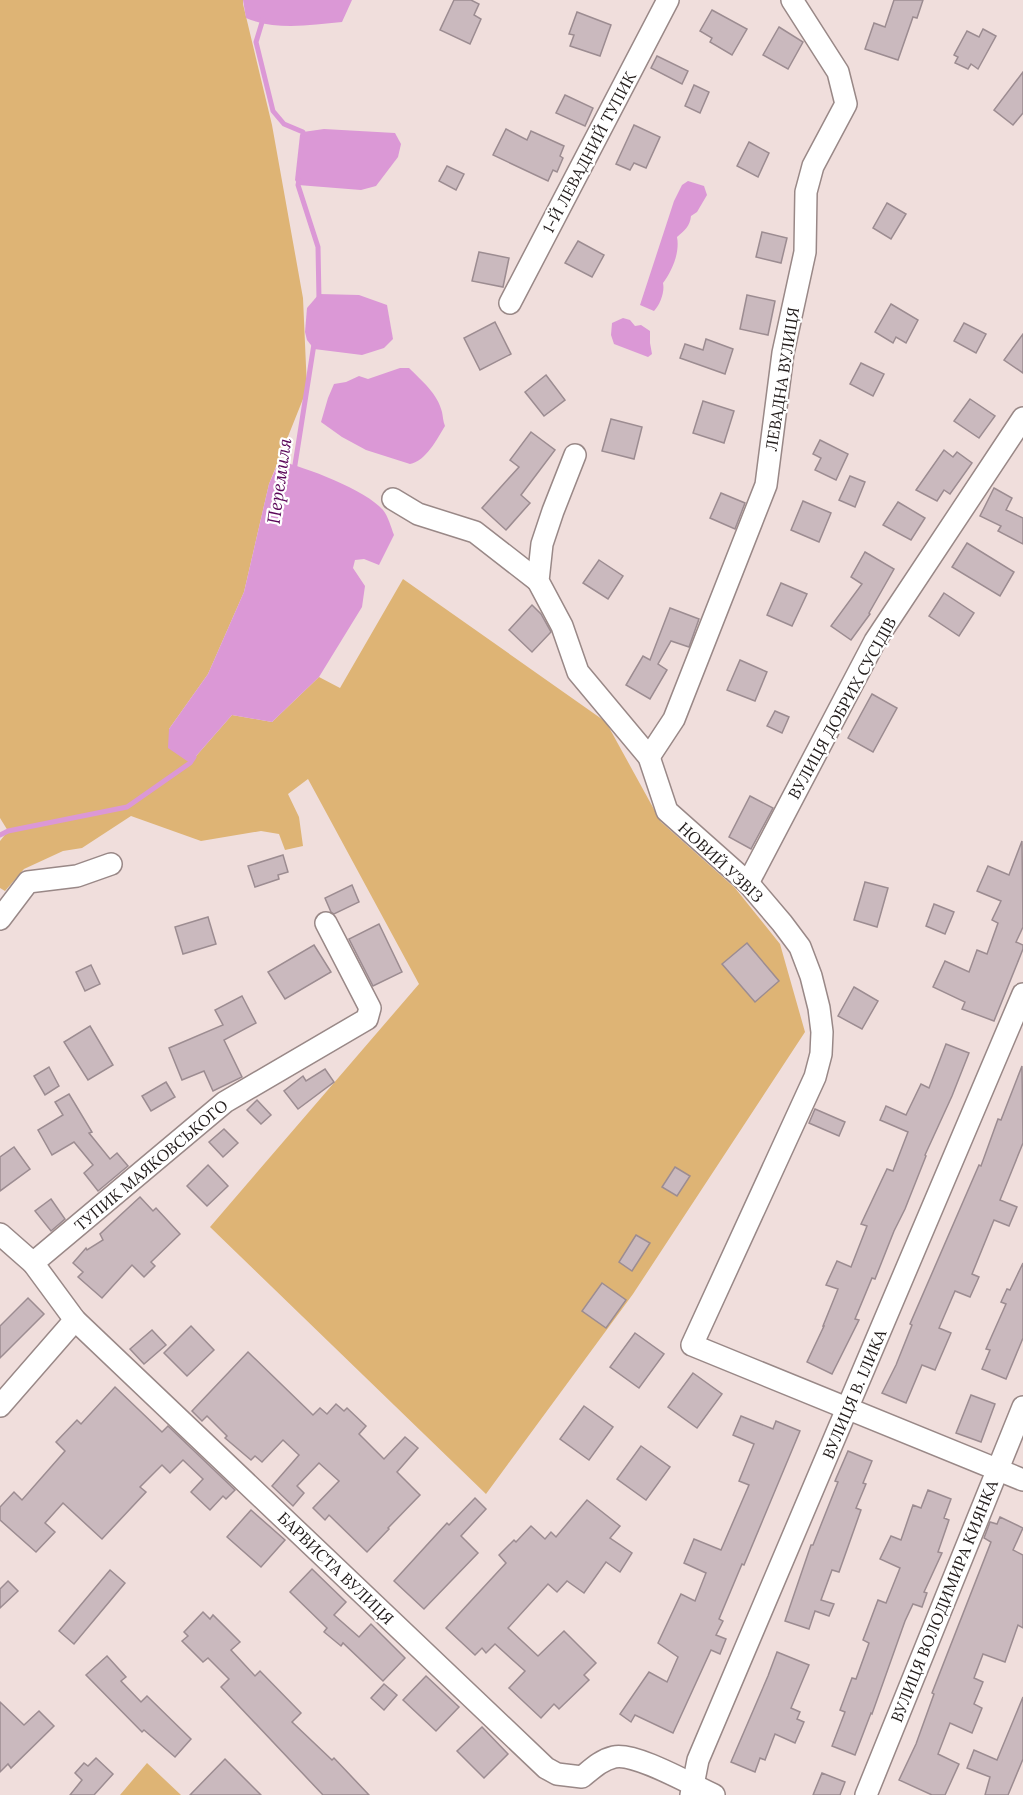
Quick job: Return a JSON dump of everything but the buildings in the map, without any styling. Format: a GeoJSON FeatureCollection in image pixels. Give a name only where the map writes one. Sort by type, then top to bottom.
{"type":"FeatureCollection","features":[{"type":"Feature","properties":{"kind":"street","name":"1-Й ЛЕВАДНИЙ ТУПИК"},"geometry":{"type":"LineString","coordinates":[[510,303],[668,0]]}},
{"type":"Feature","properties":{"kind":"street","name":"ЛЕВАДНА ВУЛИЦЯ"},"geometry":{"type":"LineString","coordinates":[[649,757],[674,719],[766,485],[783,353],[805,252],[806,192],[813,166],[846,104],[837,72],[792,0]]}},
{"type":"Feature","properties":{"kind":"street","name":"ВУЛИЦЯ ДОБРИХ СУСІДІВ"},"geometry":{"type":"LineString","coordinates":[[748,883],[875,641],[1023,418]]}},
{"type":"Feature","properties":{"kind":"street"},"geometry":{"type":"LineString","coordinates":[[538,581],[542,544],[575,455]]}},
{"type":"Feature","properties":{"kind":"street"},"geometry":{"type":"LineString","coordinates":[[393,499],[418,513],[475,532],[538,581]]}},
{"type":"Feature","properties":{"kind":"street","name":"НОВИЙ УЗВІЗ"},"geometry":{"type":"LineString","coordinates":[[538,581],[562,626],[578,672],[649,757],[667,811],[748,883],[782,923],[800,947],[811,976],[819,1008],[822,1032],[821,1054],[815,1077],[692,1346],[849,1408]]}},
{"type":"Feature","properties":{"kind":"street"},"geometry":{"type":"LineString","coordinates":[[0,920],[28,882],[77,876],[111,864]]}},
{"type":"Feature","properties":{"kind":"street","name":"ТУПИК МАЯКОВСЬКОГО"},"geometry":{"type":"LineString","coordinates":[[33,1263],[225,1102],[367,1019],[370,1008],[326,923]]}},
{"type":"Feature","properties":{"kind":"street","name":"ВУЛИЦЯ В. ІЛИКА"},"geometry":{"type":"LineString","coordinates":[[692,1790],[698,1760],[1023,994]]}},
{"type":"Feature","properties":{"kind":"street","name":"БАРВИСТА ВУЛИЦЯ"},"geometry":{"type":"LineString","coordinates":[[0,1234],[33,1263],[75,1320],[546,1768],[580,1786],[599,1763],[612,1757],[624,1756],[639,1759],[692,1790],[714,1795]]}},
{"type":"Feature","properties":{"kind":"street"},"geometry":{"type":"LineString","coordinates":[[0,1406],[75,1320]]}},
{"type":"Feature","properties":{"kind":"street","name":"ВУЛИЦЯ ВОЛОДИМИРА КИЯНКА"},"geometry":{"type":"LineString","coordinates":[[866,1795],[1023,1407]]}},
{"type":"Feature","properties":{"kind":"street"},"geometry":{"type":"LineString","coordinates":[[849,1408],[1023,1480]]}},
{"type":"Feature","properties":{"kind":"shaded area"},"geometry":{"type":"Polygon","coordinates":[[[0,0],[243,0],[272,125],[303,298],[307,389],[269,484],[244,592],[208,674],[169,729],[190,763],[232,715],[272,722],[319,677],[340,688],[403,579],[606,722],[661,822],[735,888],[780,944],[805,1032],[633,1294],[486,1494],[210,1227],[419,984],[308,779],[288,794],[299,817],[303,846],[285,850],[279,834],[261,831],[201,841],[131,816],[82,848],[63,851],[24,869],[5,891],[0,888],[0,841],[8,831],[0,818],[0,0]]]}},
{"type":"Feature","properties":{"kind":"shaded area"},"geometry":{"type":"Polygon","coordinates":[[[147,1763],[181,1795],[120,1795],[147,1763]]]}},
{"type":"Feature","properties":{"kind":"water"},"geometry":{"type":"Polygon","coordinates":[[[243,0],[352,0],[342,22],[282,26],[246,18],[243,0]]]}},
{"type":"Feature","properties":{"kind":"water"},"geometry":{"type":"Polygon","coordinates":[[[324,129],[395,133],[401,144],[398,157],[376,186],[361,190],[298,185],[295,180],[300,135],[303,132],[324,129]]]}},
{"type":"Feature","properties":{"kind":"water"},"geometry":{"type":"Polygon","coordinates":[[[688,181],[704,186],[707,195],[697,212],[691,216],[687,228],[677,237],[674,262],[663,283],[662,298],[654,311],[640,305],[674,201],[682,185],[688,181]]]}},
{"type":"Feature","properties":{"kind":"water"},"geometry":{"type":"Polygon","coordinates":[[[319,294],[359,295],[387,305],[393,339],[384,348],[362,355],[314,349],[307,340],[305,332],[307,308],[319,294]]]}},
{"type":"Feature","properties":{"kind":"water"},"geometry":{"type":"Polygon","coordinates":[[[623,318],[630,320],[635,326],[641,325],[650,331],[652,354],[648,357],[614,344],[611,335],[612,323],[623,318]]]}},
{"type":"Feature","properties":{"kind":"water"},"geometry":{"type":"Polygon","coordinates":[[[400,368],[409,368],[433,393],[440,405],[445,426],[426,454],[410,464],[366,450],[321,422],[334,384],[359,376],[368,379],[400,368]]]}},
{"type":"Feature","properties":{"kind":"water"},"geometry":{"type":"Polygon","coordinates":[[[279,461],[319,474],[375,502],[388,518],[394,535],[379,565],[364,559],[355,560],[353,568],[365,586],[362,607],[319,677],[272,722],[232,715],[190,763],[168,748],[169,729],[208,674],[244,592],[269,484],[279,461]]]}},
{"type":"Feature","properties":{"kind":"waterway","name":"Перемиля"},"geometry":{"type":"LineString","coordinates":[[263,19],[256,42],[273,111],[284,124],[303,132],[303,137]]}},
{"type":"Feature","properties":{"kind":"waterway","name":"Перемиля"},"geometry":{"type":"LineString","coordinates":[[299,180],[298,185],[318,247],[319,299]]}},
{"type":"Feature","properties":{"kind":"waterway","name":"Перемиля"},"geometry":{"type":"LineString","coordinates":[[294,471],[314,344]]}},
{"type":"Feature","properties":{"kind":"waterway","name":"Перемиля"},"geometry":{"type":"LineString","coordinates":[[0,835],[8,831],[127,807],[190,763],[194,757]]}}]}
